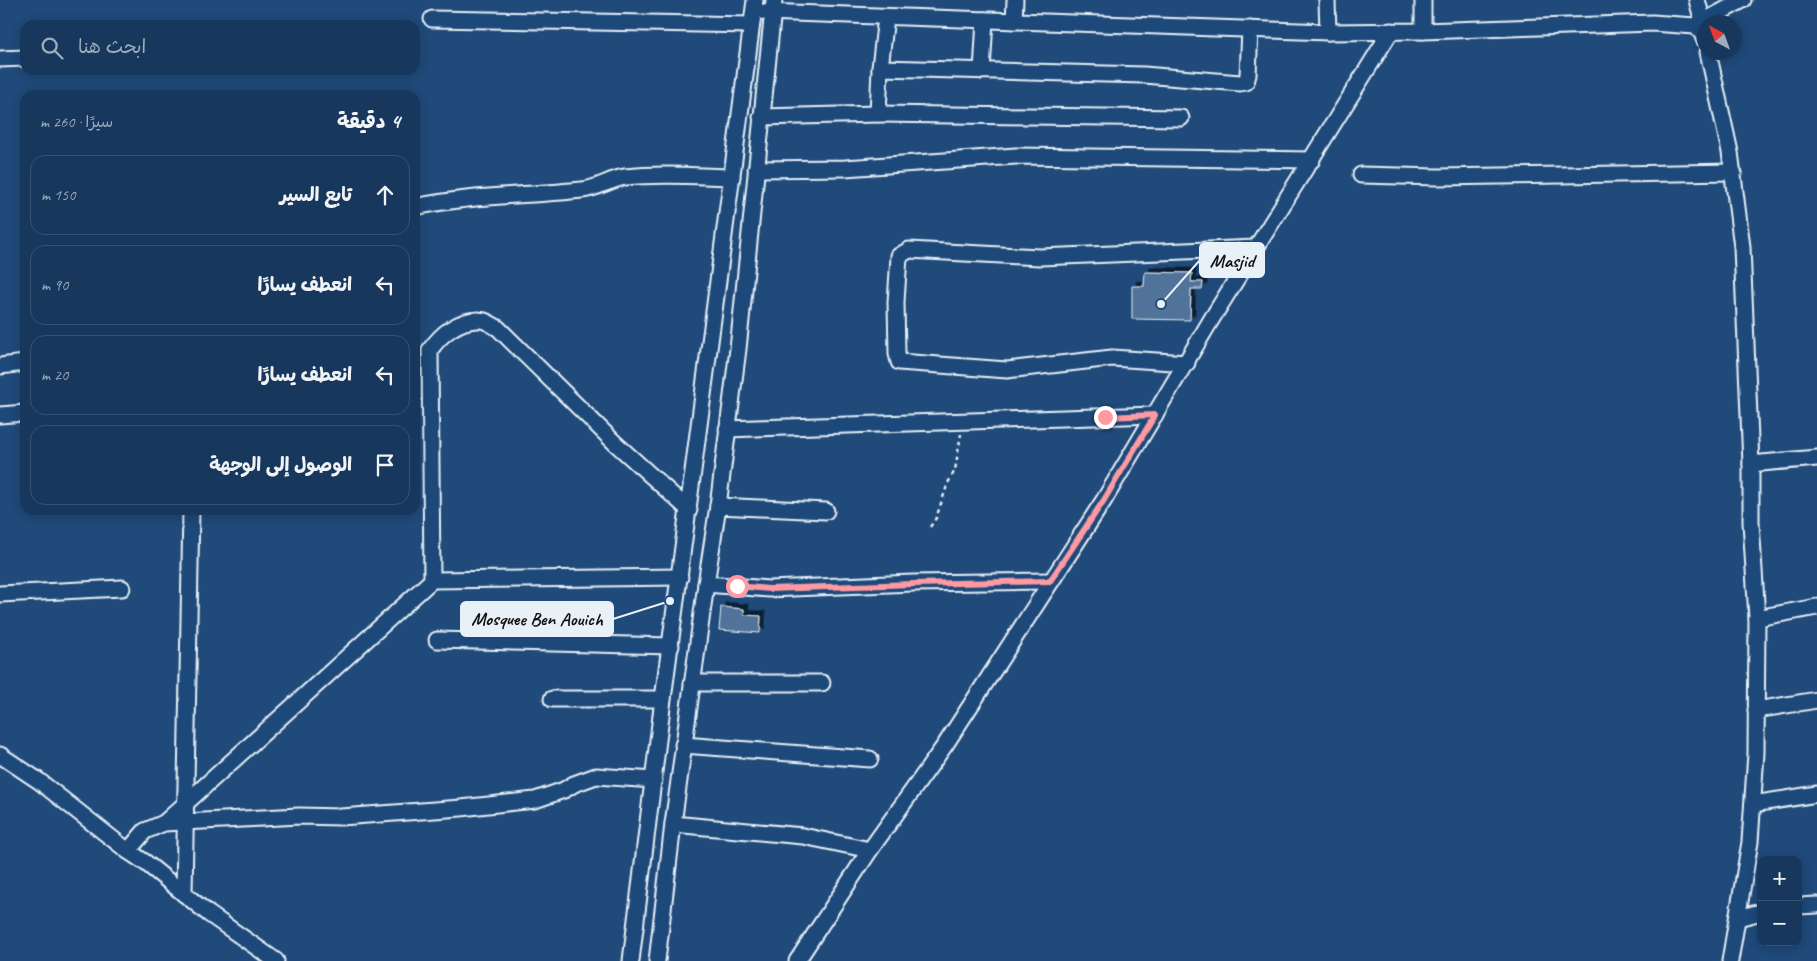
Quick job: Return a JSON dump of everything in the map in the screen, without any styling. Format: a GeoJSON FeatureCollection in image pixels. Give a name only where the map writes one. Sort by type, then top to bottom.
{"type":"FeatureCollection","features":[{"type":"Feature","properties":{"kind":"street"},"geometry":{"type":"LineString","coordinates":[[1014,21],[1015,0]]}},
{"type":"Feature","properties":{"kind":"street"},"geometry":{"type":"LineString","coordinates":[[1328,0],[1328,32]]}},
{"type":"Feature","properties":{"kind":"street"},"geometry":{"type":"LineString","coordinates":[[1423,0],[1423,30]]}},
{"type":"Feature","properties":{"kind":"street"},"geometry":{"type":"LineString","coordinates":[[1697,0],[1698,15]]}},
{"type":"Feature","properties":{"kind":"street"},"geometry":{"type":"LineString","coordinates":[[1716,15],[1743,0]]}},
{"type":"Feature","properties":{"kind":"street"},"geometry":{"type":"LineString","coordinates":[[432,19],[753,12],[773,6],[886,17],[1328,32],[1652,23],[1697,24]]}},
{"type":"Feature","properties":{"kind":"street"},"geometry":{"type":"LineString","coordinates":[[657,961],[673,824],[718,506],[773,6]]}},
{"type":"Feature","properties":{"kind":"street"},"geometry":{"type":"LineString","coordinates":[[632,961],[663,699],[753,12]]}},
{"type":"Feature","properties":{"kind":"street"},"geometry":{"type":"LineString","coordinates":[[878,114],[880,68],[886,17]]}},
{"type":"Feature","properties":{"kind":"street"},"geometry":{"type":"LineString","coordinates":[[982,71],[985,20]]}},
{"type":"Feature","properties":{"kind":"street"},"geometry":{"type":"LineString","coordinates":[[880,68],[1144,75],[1240,83],[1246,82],[1248,75],[1250,29]]}},
{"type":"Feature","properties":{"kind":"street"},"geometry":{"type":"LineString","coordinates":[[797,961],[870,850],[945,745],[1104,500],[1256,248],[1391,31]]}},
{"type":"Feature","properties":{"kind":"street"},"geometry":{"type":"LineString","coordinates":[[0,59],[20,58]]}},
{"type":"Feature","properties":{"kind":"street"},"geometry":{"type":"LineString","coordinates":[[1710,60],[1730,152],[1742,247],[1751,464],[1751,522],[1757,618],[1756,753],[1753,804],[1750,842],[1730,961]]}},
{"type":"Feature","properties":{"kind":"street"},"geometry":{"type":"LineString","coordinates":[[761,117],[878,114],[1181,118]]}},
{"type":"Feature","properties":{"kind":"street"},"geometry":{"type":"LineString","coordinates":[[756,169],[845,168],[1016,156],[1312,160]]}},
{"type":"Feature","properties":{"kind":"street"},"geometry":{"type":"LineString","coordinates":[[1362,175],[1436,177],[1733,172]]}},
{"type":"Feature","properties":{"kind":"street"},"geometry":{"type":"LineString","coordinates":[[420,206],[444,201],[585,190],[627,177],[678,175],[732,177]]}},
{"type":"Feature","properties":{"kind":"street"},"geometry":{"type":"LineString","coordinates":[[1187,363],[1112,358],[1007,370],[899,362],[897,354],[896,302],[899,256],[909,250],[1040,257],[1256,248]]}},
{"type":"Feature","properties":{"kind":"street"},"geometry":{"type":"LineString","coordinates":[[718,280],[744,282]]}},
{"type":"Feature","properties":{"kind":"street"},"geometry":{"type":"LineString","coordinates":[[432,580],[430,350],[437,340],[448,331],[458,324],[469,321],[481,320],[498,328],[615,443],[689,510]]}},
{"type":"Feature","properties":{"kind":"street"},"geometry":{"type":"LineString","coordinates":[[0,366],[20,364]]}},
{"type":"Feature","properties":{"kind":"street"},"geometry":{"type":"LineString","coordinates":[[0,415],[20,413]]}},
{"type":"Feature","properties":{"kind":"street"},"geometry":{"type":"LineString","coordinates":[[727,429],[1155,415]]}},
{"type":"Feature","properties":{"kind":"street"},"geometry":{"type":"LineString","coordinates":[[1751,464],[1817,458]]}},
{"type":"Feature","properties":{"kind":"street"},"geometry":{"type":"LineString","coordinates":[[718,506],[826,511]]}},
{"type":"Feature","properties":{"kind":"street"},"geometry":{"type":"LineString","coordinates":[[184,894],[191,515]]}},
{"type":"Feature","properties":{"kind":"street"},"geometry":{"type":"LineString","coordinates":[[128,851],[145,831],[164,823],[432,580],[680,577]]}},
{"type":"Feature","properties":{"kind":"street"},"geometry":{"type":"LineString","coordinates":[[706,584],[769,589],[1050,581]]}},
{"type":"Feature","properties":{"kind":"street"},"geometry":{"type":"LineString","coordinates":[[0,594],[122,588]]}},
{"type":"Feature","properties":{"kind":"street"},"geometry":{"type":"LineString","coordinates":[[1757,618],[1817,606]]}},
{"type":"Feature","properties":{"kind":"street"},"geometry":{"type":"LineString","coordinates":[[437,640],[671,646]]}},
{"type":"Feature","properties":{"kind":"street"},"geometry":{"type":"LineString","coordinates":[[692,683],[822,683]]}},
{"type":"Feature","properties":{"kind":"street"},"geometry":{"type":"LineString","coordinates":[[552,698],[663,699]]}},
{"type":"Feature","properties":{"kind":"street"},"geometry":{"type":"LineString","coordinates":[[1756,710],[1817,700]]}},
{"type":"Feature","properties":{"kind":"street"},"geometry":{"type":"LineString","coordinates":[[684,745],[870,759]]}},
{"type":"Feature","properties":{"kind":"street"},"geometry":{"type":"LineString","coordinates":[[0,755],[39,781],[209,914],[276,961]]}},
{"type":"Feature","properties":{"kind":"street"},"geometry":{"type":"LineString","coordinates":[[164,823],[299,816],[340,817],[461,808],[536,800],[596,776],[654,780]]}},
{"type":"Feature","properties":{"kind":"street"},"geometry":{"type":"LineString","coordinates":[[1753,804],[1817,794]]}},
{"type":"Feature","properties":{"kind":"street"},"geometry":{"type":"LineString","coordinates":[[673,824],[803,836],[870,850]]}},
{"type":"Feature","properties":{"kind":"street"},"geometry":{"type":"LineString","coordinates":[[1802,906],[1817,906]]}},
{"type":"Feature","properties":{"kind":"street"},"geometry":{"type":"LineString","coordinates":[[1738,918],[1757,913]]}},
{"type":"Feature","properties":{"kind":"path"},"geometry":{"type":"LineString","coordinates":[[930,527],[938,513],[948,483],[955,470],[963,421]]}},
{"type":"Feature","properties":{"kind":"building"},"geometry":{"type":"Polygon","coordinates":[[[1145,272],[1192,273],[1191,282],[1203,282],[1202,289],[1191,289],[1190,320],[1132,319],[1132,286],[1144,286],[1145,272]]]}},
{"type":"Feature","properties":{"kind":"building"},"geometry":{"type":"Polygon","coordinates":[[[721,607],[744,609],[744,615],[761,616],[760,633],[719,630],[721,607]]]}},
{"type":"Feature","properties":{"kind":"place","name":"Masjid"},"geometry":{"type":"Point","coordinates":[1161,304]}},
{"type":"Feature","properties":{"kind":"place","name":"Mosquee Ben Aouich"},"geometry":{"type":"Point","coordinates":[670,601]}},
{"type":"Feature","properties":{"kind":"route"},"geometry":{"type":"LineString","coordinates":[[737,586],[769,589],[1050,581],[1104,500],[1155,415],[1105,417]]}}]}
